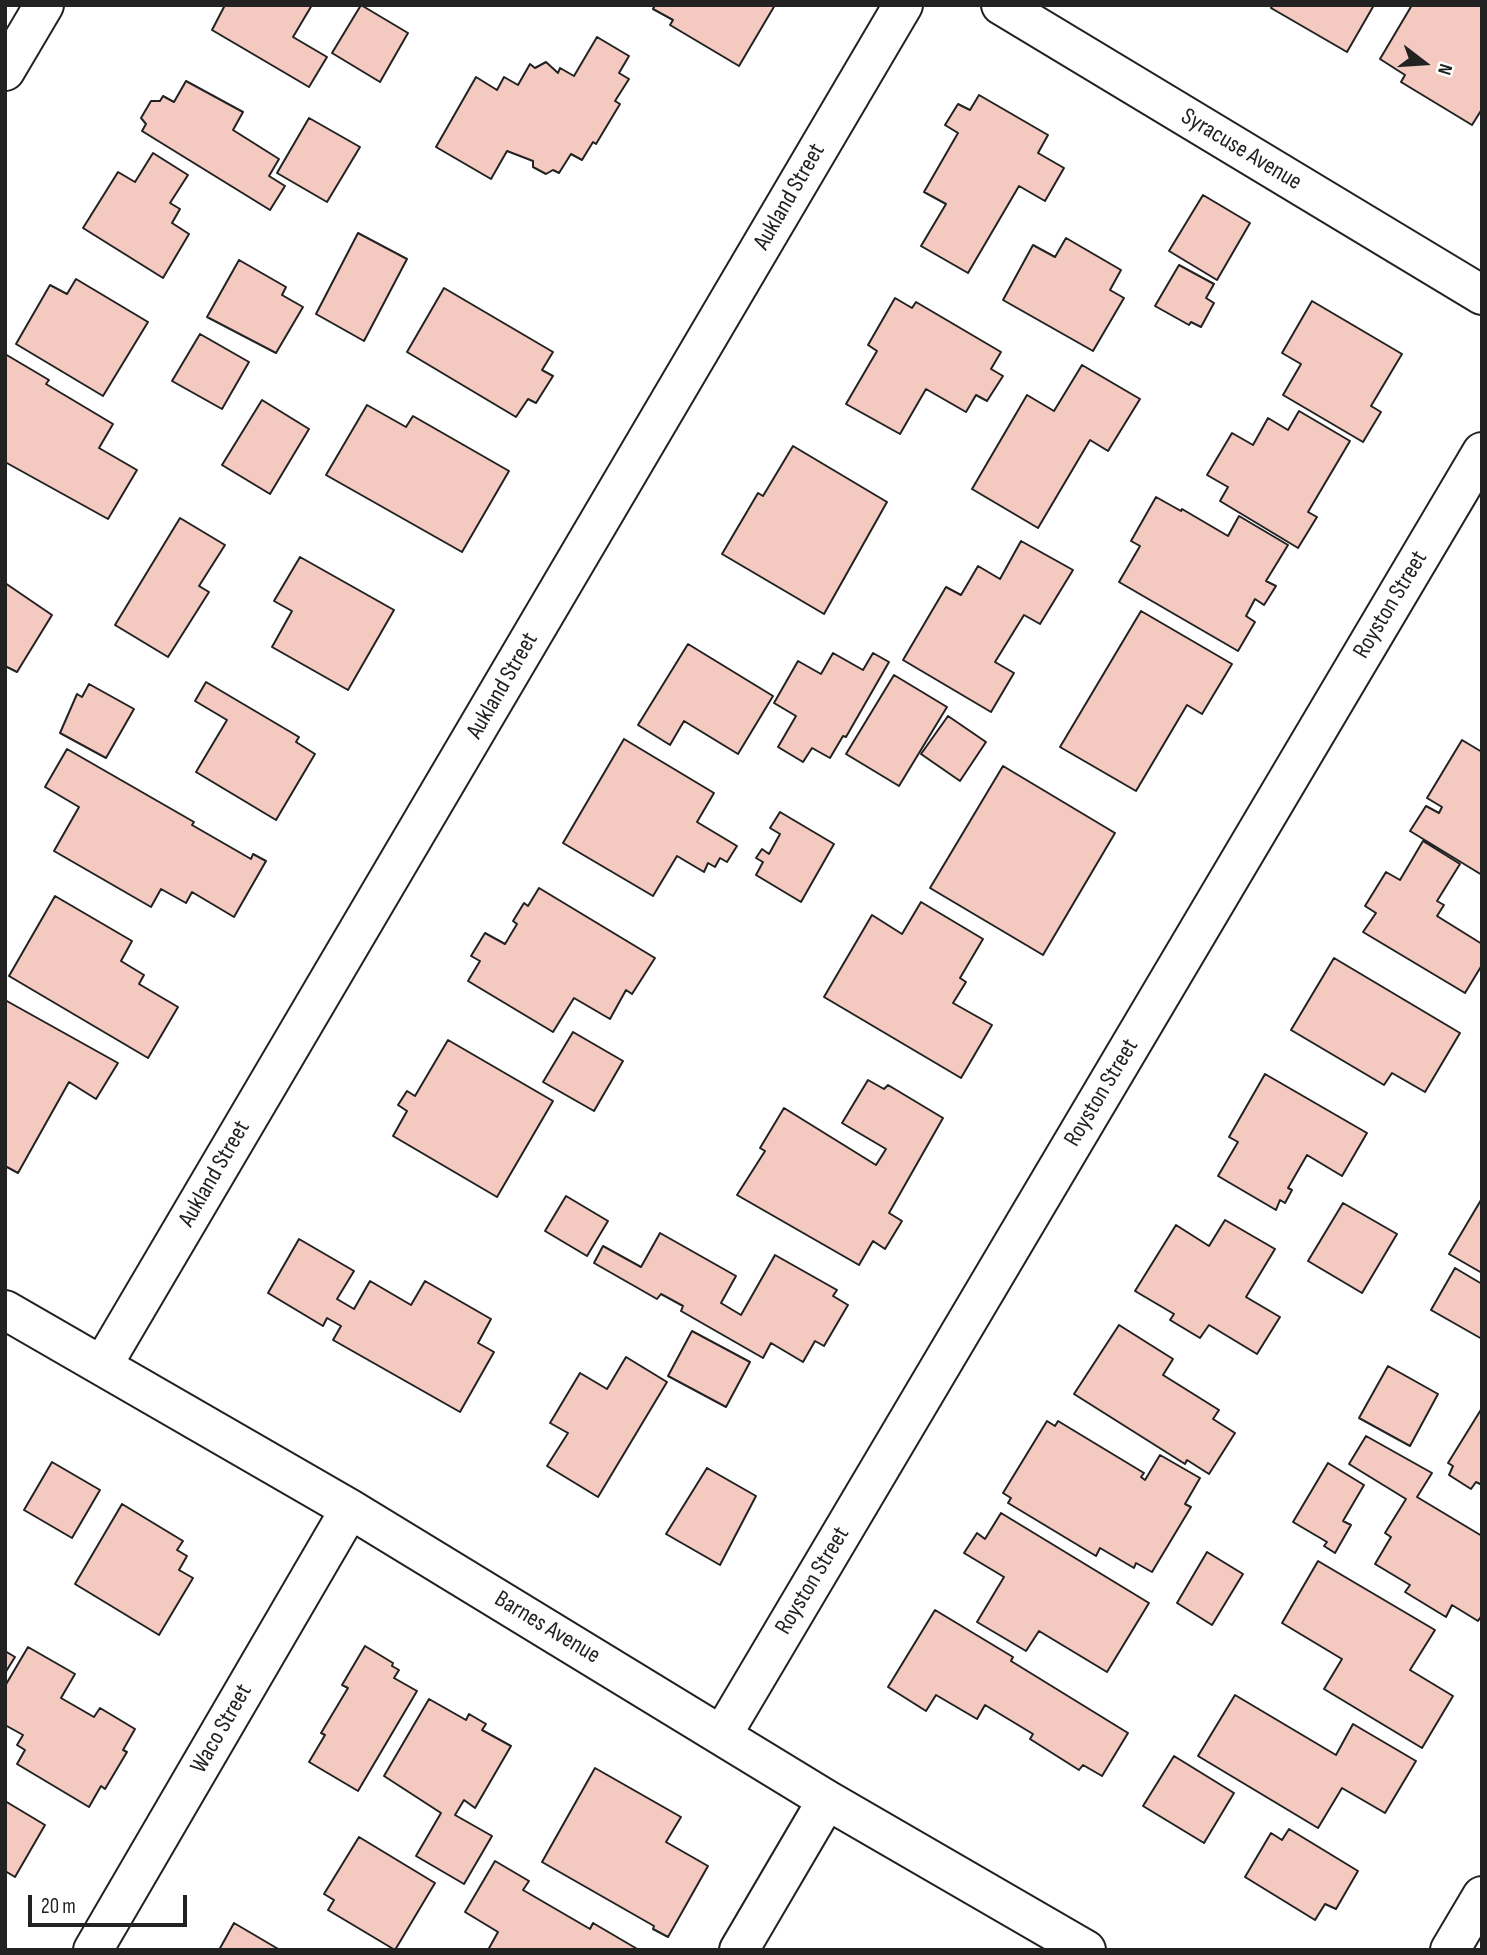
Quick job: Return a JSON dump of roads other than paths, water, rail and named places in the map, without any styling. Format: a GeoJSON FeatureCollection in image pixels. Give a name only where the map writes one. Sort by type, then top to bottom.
{"type":"FeatureCollection","features":[{"type":"Feature","properties":{"kind":"street"},"geometry":{"type":"LineString","coordinates":[[5,71],[44,5]]}},
{"type":"Feature","properties":{"kind":"street","name":"Aukland Street"},"geometry":{"type":"LineString","coordinates":[[103,1366],[903,5]]}},
{"type":"Feature","properties":{"kind":"street","name":"Syracuse Avenue"},"geometry":{"type":"LineString","coordinates":[[1001,5],[1482,295]]}},
{"type":"Feature","properties":{"kind":"street","name":"Royston Street"},"geometry":{"type":"LineString","coordinates":[[722,1735],[1482,452]]}},
{"type":"Feature","properties":{"kind":"street","name":"Barnes Avenue"},"geometry":{"type":"LineString","coordinates":[[5,1310],[350,1508],[827,1800],[1086,1950]]}},
{"type":"Feature","properties":{"kind":"street","name":"Waco Street"},"geometry":{"type":"LineString","coordinates":[[93,1950],[350,1508]]}},
{"type":"Feature","properties":{"kind":"street"},"geometry":{"type":"LineString","coordinates":[[739,1950],[827,1800]]}},
{"type":"Feature","properties":{"kind":"street"},"geometry":{"type":"LineString","coordinates":[[1450,1950],[1482,1896]]}}]}
